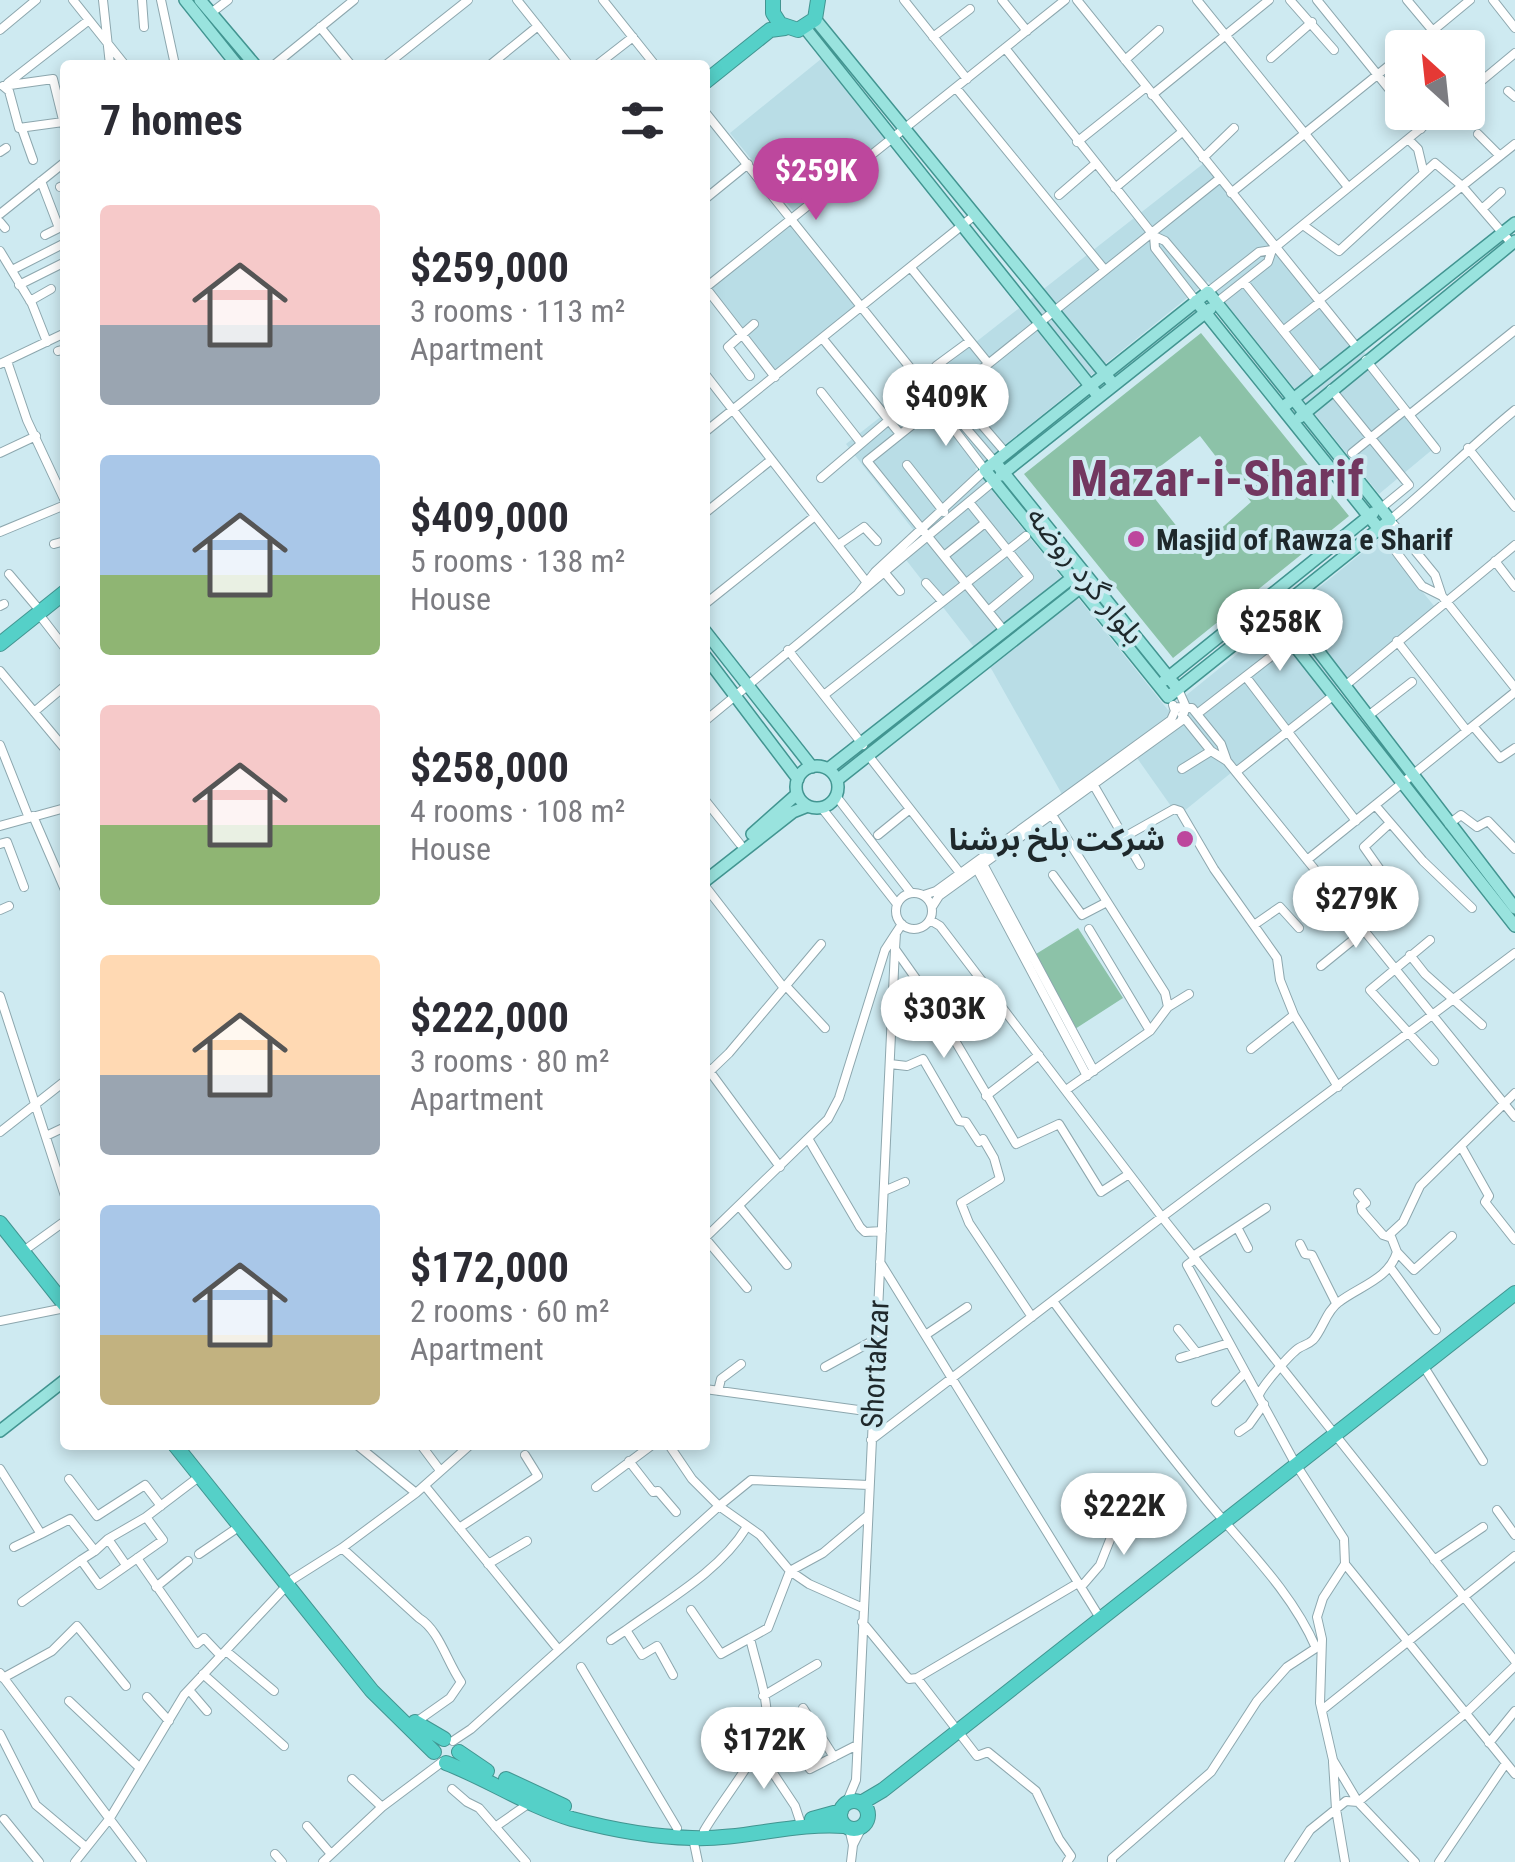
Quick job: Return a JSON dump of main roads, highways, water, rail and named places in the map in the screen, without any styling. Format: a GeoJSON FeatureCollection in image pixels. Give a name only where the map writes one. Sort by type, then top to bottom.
{"type":"FeatureCollection","features":[{"type":"Feature","properties":{"kind":"highway"},"geometry":{"type":"LineString","coordinates":[[710,78],[770,30],[810,23],[818,0]]}},
{"type":"Feature","properties":{"kind":"highway"},"geometry":{"type":"LineString","coordinates":[[773,6],[785,28]]}},
{"type":"Feature","properties":{"kind":"highway"},"geometry":{"type":"LineString","coordinates":[[710,69],[766,25],[773,6]]}},
{"type":"Feature","properties":{"kind":"highway"},"geometry":{"type":"LineString","coordinates":[[0,644],[60,587]]}},
{"type":"Feature","properties":{"kind":"highway"},"geometry":{"type":"LineString","coordinates":[[0,635],[60,595]]}},
{"type":"Feature","properties":{"kind":"highway"},"geometry":{"type":"LineString","coordinates":[[0,1210],[60,1286]]}},
{"type":"Feature","properties":{"kind":"highway"},"geometry":{"type":"LineString","coordinates":[[0,1224],[60,1300]]}},
{"type":"Feature","properties":{"kind":"highway"},"geometry":{"type":"LineString","coordinates":[[1337,1436],[1515,1293]]}},
{"type":"Feature","properties":{"kind":"highway"},"geometry":{"type":"LineString","coordinates":[[189,1450],[372,1691],[439,1758],[570,1818],[699,1834],[786,1832],[825,1824],[856,1807],[961,1732],[1297,1466],[1515,1301]]}},
{"type":"Feature","properties":{"kind":"highway"},"geometry":{"type":"LineString","coordinates":[[179,1450],[378,1685],[416,1722],[454,1745],[474,1765],[573,1810],[699,1834],[800,1821],[856,1807]]}},
{"type":"Feature","properties":{"kind":"highway"},"geometry":{"type":"LineString","coordinates":[[961,1732],[1100,1618],[1227,1522]]}},
{"type":"Feature","properties":{"kind":"highway"},"geometry":{"type":"LineString","coordinates":[[439,1758],[437,1743],[454,1745]]}},
{"type":"Feature","properties":{"kind":"highway"},"geometry":{"type":"LineString","coordinates":[[439,1758],[454,1760],[454,1745]]}},
{"type":"Feature","properties":{"kind":"main road"},"geometry":{"type":"LineString","coordinates":[[185,0],[233,60]]}},
{"type":"Feature","properties":{"kind":"main road"},"geometry":{"type":"LineString","coordinates":[[200,0],[251,60]]}},
{"type":"Feature","properties":{"kind":"main road"},"geometry":{"type":"LineString","coordinates":[[810,23],[904,128],[1114,385]]}},
{"type":"Feature","properties":{"kind":"main road"},"geometry":{"type":"LineString","coordinates":[[810,23],[892,138],[1099,397]]}},
{"type":"Feature","properties":{"kind":"main road"},"geometry":{"type":"LineString","coordinates":[[1293,422],[1451,274],[1515,223]]}},
{"type":"Feature","properties":{"kind":"main road"},"geometry":{"type":"LineString","coordinates":[[1282,408],[1320,377],[1359,357],[1460,285],[1514,242]]}},
{"type":"Feature","properties":{"kind":"main road"},"geometry":{"type":"LineString","coordinates":[[1451,274],[1460,285]]}},
{"type":"Feature","properties":{"kind":"main road"},"geometry":{"type":"LineString","coordinates":[[1090,386],[1208,292],[1381,508],[1390,520],[1271,615]]}},
{"type":"Feature","properties":{"kind":"main road"},"geometry":{"type":"LineString","coordinates":[[1196,302],[1378,529]]}},
{"type":"Feature","properties":{"kind":"main road"},"geometry":{"type":"LineString","coordinates":[[999,477],[1216,303]]}},
{"type":"Feature","properties":{"kind":"main road","name":"بلوار گرد روضه"},"geometry":{"type":"LineString","coordinates":[[1090,386],[990,466],[1163,681],[1177,705],[1271,615]]}},
{"type":"Feature","properties":{"kind":"main road"},"geometry":{"type":"LineString","coordinates":[[1163,681],[1381,508]]}},
{"type":"Feature","properties":{"kind":"main road"},"geometry":{"type":"LineString","coordinates":[[865,750],[1005,632],[1081,579]]}},
{"type":"Feature","properties":{"kind":"main road"},"geometry":{"type":"LineString","coordinates":[[832,775],[1081,579]]}},
{"type":"Feature","properties":{"kind":"main road"},"geometry":{"type":"LineString","coordinates":[[1274,593],[1346,685],[1407,779],[1515,926]]}},
{"type":"Feature","properties":{"kind":"main road"},"geometry":{"type":"LineString","coordinates":[[1261,603],[1334,695],[1449,824],[1515,908]]}},
{"type":"Feature","properties":{"kind":"main road"},"geometry":{"type":"LineString","coordinates":[[710,636],[812,766],[832,775]]}},
{"type":"Feature","properties":{"kind":"main road"},"geometry":{"type":"LineString","coordinates":[[710,662],[798,779],[797,794],[710,868]]}},
{"type":"Feature","properties":{"kind":"main road"},"geometry":{"type":"LineString","coordinates":[[798,779],[812,766]]}},
{"type":"Feature","properties":{"kind":"main road"},"geometry":{"type":"LineString","coordinates":[[710,880],[793,812],[836,796],[832,775]]}},
{"type":"Feature","properties":{"kind":"main road"},"geometry":{"type":"LineString","coordinates":[[797,794],[814,806]]}},
{"type":"Feature","properties":{"kind":"main road"},"geometry":{"type":"LineString","coordinates":[[0,1434],[60,1387]]}},
{"type":"Feature","properties":{"kind":"place","name":"Masjid of Rawza e Sharif"},"geometry":{"type":"Point","coordinates":[1136,539]}},
{"type":"Feature","properties":{"kind":"place","name":"شرکت بلخ برشنا"},"geometry":{"type":"Point","coordinates":[1185,839]}},
{"type":"Feature","properties":{"kind":"district","name":"Mazar-i-Sharif"},"geometry":{"type":"Point","coordinates":[1217,479]}}]}
